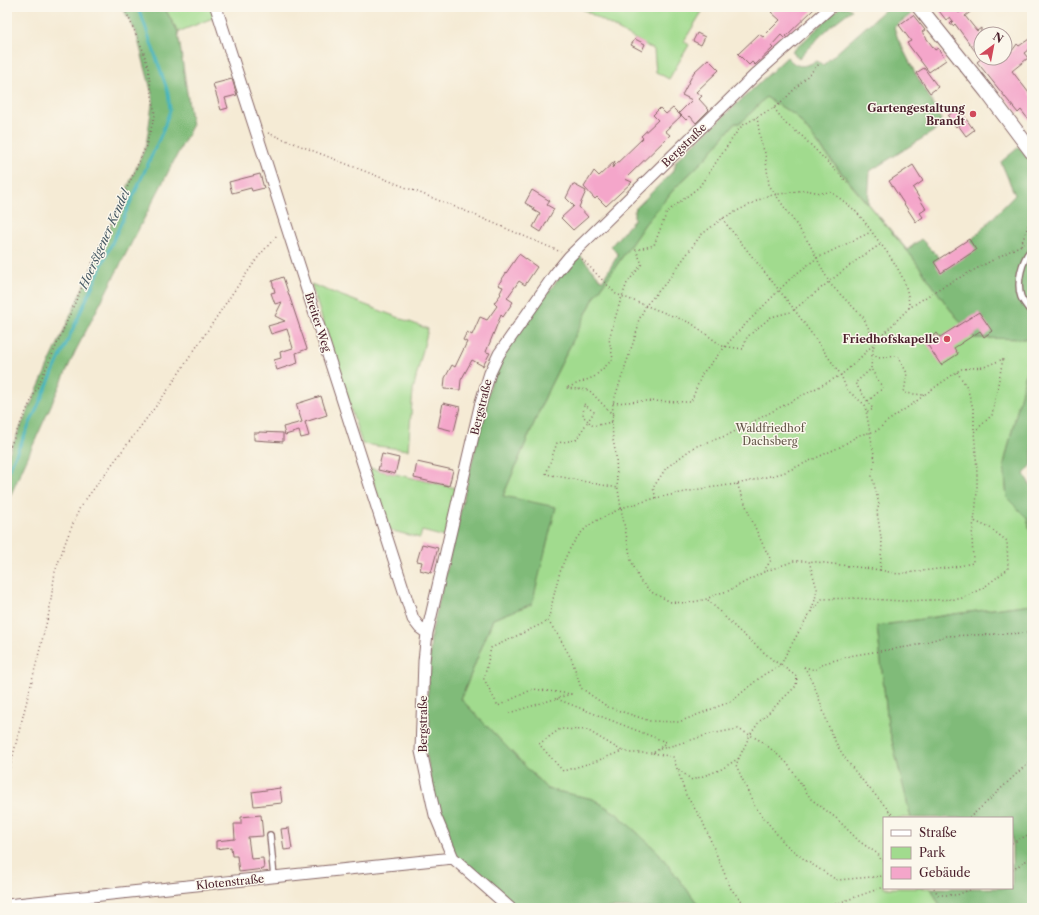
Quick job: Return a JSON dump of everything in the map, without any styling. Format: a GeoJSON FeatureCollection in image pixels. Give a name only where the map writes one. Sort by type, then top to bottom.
{"type":"FeatureCollection","features":[{"type":"Feature","properties":{"kind":"street","name":"Breiter Weg"},"geometry":{"type":"LineString","coordinates":[[216,7],[413,619],[420,628],[427,633]]}},
{"type":"Feature","properties":{"kind":"street","name":"Bergstraße"},"geometry":{"type":"LineString","coordinates":[[510,908],[453,858],[435,815],[421,751],[424,660],[427,633],[481,402],[490,373],[499,354],[555,274],[569,257],[757,73],[831,7]]}},
{"type":"Feature","properties":{"kind":"street"},"geometry":{"type":"LineString","coordinates":[[919,7],[987,92],[1032,152]]}},
{"type":"Feature","properties":{"kind":"street","name":"Klotenstraße"},"geometry":{"type":"LineString","coordinates":[[7,905],[453,858]]}},
{"type":"Feature","properties":{"kind":"lane"},"geometry":{"type":"LineString","coordinates":[[1032,248],[1027,254],[1021,269],[1019,289],[1022,298],[1032,313]]}},
{"type":"Feature","properties":{"kind":"lane"},"geometry":{"type":"LineString","coordinates":[[270,835],[274,877]]}},
{"type":"Feature","properties":{"kind":"path"},"geometry":{"type":"LineString","coordinates":[[7,454],[54,351],[105,232],[143,152],[155,115],[148,68],[143,50],[124,7]]}},
{"type":"Feature","properties":{"kind":"path"},"geometry":{"type":"LineString","coordinates":[[613,415],[589,390],[566,388],[594,377],[612,359],[609,339],[622,297],[627,283],[642,264],[636,250],[654,244],[667,212],[700,187],[739,129],[743,125],[780,104],[820,63]]}},
{"type":"Feature","properties":{"kind":"path"},"geometry":{"type":"LineString","coordinates":[[774,108],[786,124],[802,136],[847,182]]}},
{"type":"Feature","properties":{"kind":"path"},"geometry":{"type":"LineString","coordinates":[[757,117],[770,185],[809,243],[828,281],[863,317],[875,342],[872,353],[871,369],[883,388],[868,401]]}},
{"type":"Feature","properties":{"kind":"path"},"geometry":{"type":"LineString","coordinates":[[256,135],[270,133],[463,210],[563,253],[569,257]]}},
{"type":"Feature","properties":{"kind":"path"},"geometry":{"type":"LineString","coordinates":[[909,308],[905,284],[898,268],[858,214],[832,192],[822,193],[805,190],[767,196],[722,218],[701,235],[665,284],[646,305],[638,322],[638,328],[613,403],[613,440],[616,455],[616,468],[621,508],[631,560],[640,581],[653,593],[671,602],[688,603],[707,599],[716,594],[728,591],[764,572],[794,561],[809,561],[880,570],[898,574],[954,567],[972,562],[972,535],[977,496],[978,470],[974,432],[974,412],[967,388],[957,372]]}},
{"type":"Feature","properties":{"kind":"path"},"geometry":{"type":"LineString","coordinates":[[1021,245],[1030,221],[1032,209]]}},
{"type":"Feature","properties":{"kind":"path"},"geometry":{"type":"LineString","coordinates":[[722,218],[794,309],[841,375],[847,390],[865,404],[875,460],[872,476],[879,504],[877,512],[882,544],[880,570]]}},
{"type":"Feature","properties":{"kind":"path"},"geometry":{"type":"LineString","coordinates":[[7,779],[49,612],[55,572],[80,507],[165,394],[259,256],[286,224]]}},
{"type":"Feature","properties":{"kind":"path"},"geometry":{"type":"LineString","coordinates":[[613,403],[642,401],[691,402],[702,374],[735,335],[792,277],[817,258],[871,232]]}},
{"type":"Feature","properties":{"kind":"path"},"geometry":{"type":"LineString","coordinates":[[656,498],[653,488],[666,468],[694,447],[728,435],[841,375],[856,362],[909,308],[940,288],[1032,240]]}},
{"type":"Feature","properties":{"kind":"path"},"geometry":{"type":"LineString","coordinates":[[586,263],[616,294],[691,323],[722,346],[743,349],[747,337],[771,317],[791,312],[828,281],[881,244]]}},
{"type":"Feature","properties":{"kind":"path"},"geometry":{"type":"LineString","coordinates":[[872,353],[878,358],[898,356],[907,372],[904,393],[924,395]]}},
{"type":"Feature","properties":{"kind":"path"},"geometry":{"type":"LineString","coordinates":[[809,561],[817,589],[816,600],[812,611],[786,654],[782,665],[763,675],[732,701],[679,722],[650,721],[608,708],[581,688],[572,660],[548,621],[559,573],[569,548],[587,528],[621,508],[656,498],[700,489],[736,484],[783,473],[840,447],[859,434],[878,431],[885,423],[961,369],[984,367],[1003,359],[992,415],[974,432]]}},
{"type":"Feature","properties":{"kind":"path"},"geometry":{"type":"LineString","coordinates":[[867,412],[873,409],[855,382],[871,369]]}},
{"type":"Feature","properties":{"kind":"path"},"geometry":{"type":"LineString","coordinates":[[612,422],[593,426],[588,421],[583,416],[584,404],[594,412],[588,421],[576,440],[557,443],[546,474],[618,488]]}},
{"type":"Feature","properties":{"kind":"path"},"geometry":{"type":"LineString","coordinates":[[736,484],[751,517],[758,537],[771,560],[764,572]]}},
{"type":"Feature","properties":{"kind":"path"},"geometry":{"type":"LineString","coordinates":[[812,611],[808,617],[822,599],[855,598],[903,601],[960,598],[983,588],[1008,569],[1007,540],[990,528],[974,521]]}},
{"type":"Feature","properties":{"kind":"path"},"geometry":{"type":"LineString","coordinates":[[707,599],[738,630],[774,661],[798,677],[796,686],[759,722],[750,735],[736,764],[754,807],[785,844],[804,860],[837,880],[883,876]]}},
{"type":"Feature","properties":{"kind":"path"},"geometry":{"type":"LineString","coordinates":[[509,713],[571,694],[534,689],[498,706],[484,679],[491,648],[548,621]]}},
{"type":"Feature","properties":{"kind":"path"},"geometry":{"type":"LineString","coordinates":[[894,817],[880,799],[863,782],[836,742],[827,723],[811,678],[804,667],[815,670],[825,663],[854,655],[914,646],[946,636],[1028,633],[1032,637]]}},
{"type":"Feature","properties":{"kind":"path"},"geometry":{"type":"LineString","coordinates":[[557,699],[666,742],[653,753]]}},
{"type":"Feature","properties":{"kind":"path"},"geometry":{"type":"LineString","coordinates":[[622,751],[594,762],[563,771],[539,744],[560,729],[587,730],[622,751],[632,753],[653,753],[673,757],[686,795],[702,820],[731,890],[748,908]]}},
{"type":"Feature","properties":{"kind":"path"},"geometry":{"type":"LineString","coordinates":[[659,749],[710,734],[738,729],[763,742],[787,764],[811,799],[836,818],[860,842],[878,854],[881,860],[883,860]]}},
{"type":"Feature","properties":{"kind":"path"},"geometry":{"type":"LineString","coordinates":[[677,768],[692,780],[720,770],[739,758]]}},
{"type":"Feature","properties":{"kind":"path"},"geometry":{"type":"LineString","coordinates":[[970,817],[1032,760]]}},
{"type":"Feature","properties":{"kind":"path"},"geometry":{"type":"LineString","coordinates":[[1013,842],[1032,833]]}},
{"type":"Feature","properties":{"kind":"path"},"geometry":{"type":"LineString","coordinates":[[1013,869],[1032,857]]}},
{"type":"Feature","properties":{"kind":"path"},"geometry":{"type":"LineString","coordinates":[[824,908],[883,887]]}},
{"type":"Feature","properties":{"kind":"path"},"geometry":{"type":"LineString","coordinates":[[935,889],[938,895],[957,895],[972,889]]}},
{"type":"Feature","properties":{"kind":"green space"},"geometry":{"type":"Polygon","coordinates":[[[122,7],[164,7],[178,32],[192,126],[75,352],[7,503],[7,458],[146,146],[153,98],[136,32],[122,7]]]}},
{"type":"Feature","properties":{"kind":"green space"},"geometry":{"type":"Polygon","coordinates":[[[164,7],[216,7],[218,16],[178,32],[164,7]]]}},
{"type":"Feature","properties":{"kind":"green space"},"geometry":{"type":"Polygon","coordinates":[[[579,7],[705,7],[684,41],[689,45],[669,79],[656,72],[654,50],[579,7]]]}},
{"type":"Feature","properties":{"kind":"green space"},"geometry":{"type":"Polygon","coordinates":[[[840,7],[848,7],[852,10],[830,27],[799,58],[792,52],[840,7]]]}},
{"type":"Feature","properties":{"kind":"green space"},"geometry":{"type":"Polygon","coordinates":[[[888,7],[908,7],[914,12],[894,27],[898,39],[913,69],[941,118],[939,128],[870,171],[868,203],[907,250],[921,239],[947,265],[1015,195],[1001,162],[1019,147],[1032,164],[1032,339],[974,338],[949,308],[910,254],[796,116],[766,97],[744,120],[739,123],[735,123],[705,159],[675,188],[645,224],[594,298],[549,388],[503,496],[556,507],[532,604],[493,619],[461,699],[547,789],[593,799],[617,814],[658,852],[701,908],[512,908],[456,861],[435,801],[425,747],[431,635],[493,374],[520,329],[578,253],[602,281],[618,255],[611,246],[634,220],[634,210],[674,170],[676,161],[787,57],[794,64],[801,66],[817,61],[823,65],[888,7]]]}},
{"type":"Feature","properties":{"kind":"green space","name":"Waldfriedhof Dachsberg"},"geometry":{"type":"Polygon","coordinates":[[[766,97],[796,116],[841,173],[910,254],[949,308],[974,338],[1032,339],[1032,349],[1004,464],[1007,498],[1027,518],[1032,539],[1032,604],[877,626],[888,724],[911,817],[883,817],[883,889],[932,889],[941,908],[701,908],[658,852],[617,814],[593,799],[547,789],[461,699],[493,619],[532,604],[503,496],[549,388],[594,298],[645,224],[675,188],[705,159],[735,123],[739,123],[744,120],[766,97]]]}},
{"type":"Feature","properties":{"kind":"green space"},"geometry":{"type":"Polygon","coordinates":[[[311,284],[428,329],[413,390],[408,450],[362,444],[311,284]]]}},
{"type":"Feature","properties":{"kind":"green space"},"geometry":{"type":"Polygon","coordinates":[[[1032,349],[1032,465],[1024,474],[1032,488],[1032,539],[1027,518],[1007,498],[1004,464],[1032,349]]]}},
{"type":"Feature","properties":{"kind":"green space"},"geometry":{"type":"Polygon","coordinates":[[[369,468],[456,488],[445,537],[422,531],[420,538],[389,530],[369,468]]]}},
{"type":"Feature","properties":{"kind":"green space"},"geometry":{"type":"Polygon","coordinates":[[[1032,604],[1032,908],[941,908],[932,889],[1013,889],[1013,817],[911,817],[888,724],[877,626],[1032,604]]]}},
{"type":"Feature","properties":{"kind":"building"},"geometry":{"type":"Polygon","coordinates":[[[776,7],[816,7],[784,38],[781,35],[771,46],[773,48],[755,65],[752,62],[749,65],[738,54],[759,34],[763,37],[780,20],[771,12],[776,7]]]}},
{"type":"Feature","properties":{"kind":"building"},"geometry":{"type":"Polygon","coordinates":[[[936,7],[954,7],[959,13],[964,7],[977,7],[965,16],[973,26],[973,48],[955,24],[953,26],[950,24],[953,21],[950,17],[946,20],[936,7]]]}},
{"type":"Feature","properties":{"kind":"building"},"geometry":{"type":"Polygon","coordinates":[[[913,15],[925,30],[922,32],[935,50],[938,48],[946,60],[929,72],[907,43],[911,41],[899,25],[913,15]]]}},
{"type":"Feature","properties":{"kind":"building"},"geometry":{"type":"Polygon","coordinates":[[[697,33],[705,37],[701,45],[693,41],[697,33]]]}},
{"type":"Feature","properties":{"kind":"building"},"geometry":{"type":"Polygon","coordinates":[[[1032,37],[1032,47],[1024,53],[1028,58],[1012,71],[1032,97],[1032,124],[1021,110],[1018,113],[980,66],[1013,66],[1013,50],[1017,44],[1019,46],[1032,37]]]}},
{"type":"Feature","properties":{"kind":"building"},"geometry":{"type":"Polygon","coordinates":[[[635,39],[645,44],[642,51],[631,45],[635,39]]]}},
{"type":"Feature","properties":{"kind":"building"},"geometry":{"type":"Polygon","coordinates":[[[708,59],[719,70],[696,92],[702,96],[699,99],[709,110],[696,123],[690,116],[686,120],[679,113],[692,100],[682,95],[694,72],[708,59]]]}},
{"type":"Feature","properties":{"kind":"building"},"geometry":{"type":"Polygon","coordinates":[[[924,68],[938,87],[930,93],[916,73],[924,68]]]}},
{"type":"Feature","properties":{"kind":"building"},"geometry":{"type":"Polygon","coordinates":[[[232,79],[237,95],[225,98],[228,108],[221,110],[213,84],[232,79]]]}},
{"type":"Feature","properties":{"kind":"building"},"geometry":{"type":"Polygon","coordinates":[[[660,108],[666,114],[673,108],[681,116],[665,131],[670,135],[625,179],[632,182],[606,206],[597,197],[595,199],[584,187],[594,171],[599,176],[615,161],[612,168],[643,138],[641,136],[658,120],[653,115],[660,108]]]}},
{"type":"Feature","properties":{"kind":"building"},"geometry":{"type":"Polygon","coordinates":[[[958,108],[974,130],[966,136],[958,125],[956,127],[948,116],[958,108]]]}},
{"type":"Feature","properties":{"kind":"building"},"geometry":{"type":"Polygon","coordinates":[[[913,165],[923,181],[913,188],[926,209],[920,213],[923,217],[916,222],[889,181],[913,165]]]}},
{"type":"Feature","properties":{"kind":"building"},"geometry":{"type":"Polygon","coordinates":[[[260,174],[264,188],[252,191],[251,188],[232,193],[229,182],[260,174]]]}},
{"type":"Feature","properties":{"kind":"building"},"geometry":{"type":"Polygon","coordinates":[[[573,184],[586,191],[579,207],[588,217],[573,230],[561,218],[574,206],[566,198],[573,184]]]}},
{"type":"Feature","properties":{"kind":"building"},"geometry":{"type":"Polygon","coordinates":[[[532,190],[550,201],[547,205],[554,209],[541,232],[533,227],[540,214],[533,210],[534,208],[525,203],[532,190]]]}},
{"type":"Feature","properties":{"kind":"building"},"geometry":{"type":"Polygon","coordinates":[[[969,239],[976,250],[941,273],[934,262],[969,239]]]}},
{"type":"Feature","properties":{"kind":"building"},"geometry":{"type":"Polygon","coordinates":[[[519,254],[537,267],[525,285],[519,281],[507,298],[513,302],[503,317],[501,315],[486,352],[490,353],[483,366],[472,360],[461,380],[460,390],[444,389],[445,378],[452,365],[455,367],[467,342],[463,340],[467,332],[472,335],[480,317],[487,320],[497,306],[494,303],[501,294],[500,293],[503,287],[498,285],[519,254]]]}},
{"type":"Feature","properties":{"kind":"building"},"geometry":{"type":"Polygon","coordinates":[[[283,277],[307,349],[296,353],[298,363],[277,370],[274,360],[281,358],[280,352],[293,348],[287,329],[271,334],[268,326],[285,321],[275,316],[282,302],[275,304],[271,293],[275,292],[272,281],[283,277]]]}},
{"type":"Feature","properties":{"kind":"building","name":"Friedhofskapelle"},"geometry":{"type":"Polygon","coordinates":[[[979,312],[992,331],[984,337],[980,331],[954,348],[958,354],[941,365],[925,341],[937,333],[940,337],[979,312]]]}},
{"type":"Feature","properties":{"kind":"building"},"geometry":{"type":"Polygon","coordinates":[[[321,396],[327,415],[305,422],[309,436],[301,438],[299,431],[285,435],[283,427],[302,422],[296,404],[321,396]]]}},
{"type":"Feature","properties":{"kind":"building"},"geometry":{"type":"Polygon","coordinates":[[[443,403],[460,407],[454,431],[438,427],[443,403]]]}},
{"type":"Feature","properties":{"kind":"building"},"geometry":{"type":"Polygon","coordinates":[[[254,433],[283,433],[283,442],[254,440],[254,433]]]}},
{"type":"Feature","properties":{"kind":"building"},"geometry":{"type":"Polygon","coordinates":[[[382,454],[399,458],[395,474],[378,470],[382,454]]]}},
{"type":"Feature","properties":{"kind":"building"},"geometry":{"type":"Polygon","coordinates":[[[417,462],[453,470],[449,486],[414,478],[417,462]]]}},
{"type":"Feature","properties":{"kind":"building"},"geometry":{"type":"Polygon","coordinates":[[[422,544],[438,548],[431,573],[420,570],[422,562],[417,561],[422,544]]]}},
{"type":"Feature","properties":{"kind":"building"},"geometry":{"type":"Polygon","coordinates":[[[280,788],[282,803],[254,806],[252,792],[280,788]]]}},
{"type":"Feature","properties":{"kind":"building"},"geometry":{"type":"Polygon","coordinates":[[[261,815],[263,836],[248,837],[251,859],[263,858],[264,869],[239,872],[237,856],[232,856],[231,847],[216,849],[216,841],[235,839],[234,824],[241,824],[241,817],[261,815]]]}},
{"type":"Feature","properties":{"kind":"building"},"geometry":{"type":"Polygon","coordinates":[[[289,828],[292,849],[284,850],[281,829],[289,828]]]}},
{"type":"Feature","properties":{"kind":"waterway","name":"Hoerstgener Kendel"},"geometry":{"type":"LineString","coordinates":[[7,474],[162,133],[170,110],[168,92],[142,17],[137,7]]}},
{"type":"Feature","properties":{"kind":"place","name":"Gartengestaltung Brandt"},"geometry":{"type":"Point","coordinates":[973,114]}},
{"type":"Feature","properties":{"kind":"place","name":"Friedhofskapelle"},"geometry":{"type":"Point","coordinates":[947,339]}}]}
